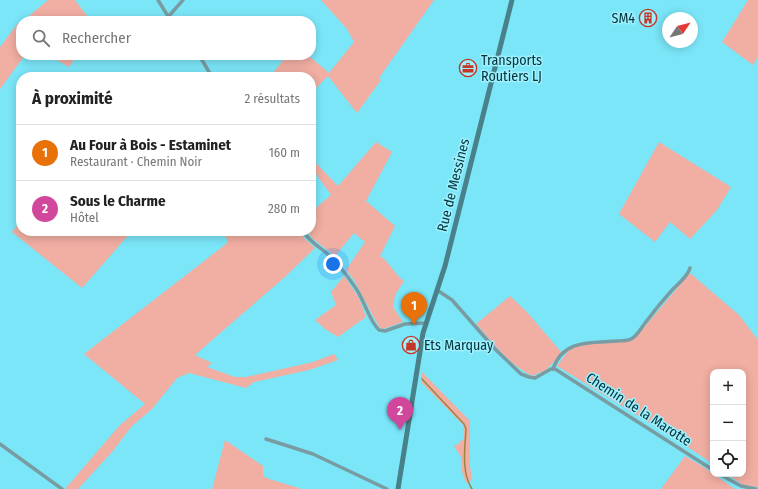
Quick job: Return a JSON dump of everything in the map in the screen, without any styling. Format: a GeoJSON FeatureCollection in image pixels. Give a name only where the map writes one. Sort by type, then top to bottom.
{"type":"FeatureCollection","features":[{"type":"Feature","properties":{"kind":"main road","name":"Rue de Messines"},"geometry":{"type":"LineString","coordinates":[[398,489],[422,338],[448,254],[512,0]]}},
{"type":"Feature","properties":{"kind":"street"},"geometry":{"type":"LineString","coordinates":[[158,0],[167,16]]}},
{"type":"Feature","properties":{"kind":"street"},"geometry":{"type":"LineString","coordinates":[[169,16],[183,0]]}},
{"type":"Feature","properties":{"kind":"street"},"geometry":{"type":"LineString","coordinates":[[202,60],[209,72]]}},
{"type":"Feature","properties":{"kind":"street"},"geometry":{"type":"LineString","coordinates":[[307,236],[311,242],[333,259],[361,294],[374,324],[379,330],[385,330],[405,324],[426,323]]}},
{"type":"Feature","properties":{"kind":"street"},"geometry":{"type":"LineString","coordinates":[[438,290],[452,300],[499,353],[521,374],[529,378],[535,378],[553,369],[562,355],[575,345],[625,341],[633,337],[668,294],[686,275],[690,268]]}},
{"type":"Feature","properties":{"kind":"street","name":"Chemin de la Marotte"},"geometry":{"type":"LineString","coordinates":[[553,369],[710,468]]}},
{"type":"Feature","properties":{"kind":"street"},"geometry":{"type":"LineString","coordinates":[[266,438],[313,454],[387,489]]}},
{"type":"Feature","properties":{"kind":"street"},"geometry":{"type":"LineString","coordinates":[[0,444],[62,489]]}},
{"type":"Feature","properties":{"kind":"street"},"geometry":{"type":"LineString","coordinates":[[725,477],[741,486],[756,489]]}},
{"type":"Feature","properties":{"kind":"shaded area"},"geometry":{"type":"Polygon","coordinates":[[[48,0],[75,0],[87,16],[29,16],[48,0]]]}},
{"type":"Feature","properties":{"kind":"shaded area"},"geometry":{"type":"Polygon","coordinates":[[[321,0],[434,0],[379,78],[381,80],[357,113],[328,76],[316,88],[316,72],[274,72],[283,60],[314,60],[329,73],[354,42],[347,29],[321,0]]]}},
{"type":"Feature","properties":{"kind":"shaded area"},"geometry":{"type":"Polygon","coordinates":[[[748,0],[758,0],[758,56],[753,65],[722,42],[748,0]]]}},
{"type":"Feature","properties":{"kind":"shaded area"},"geometry":{"type":"Polygon","coordinates":[[[16,26],[16,60],[21,60],[0,89],[0,47],[16,26]]]}},
{"type":"Feature","properties":{"kind":"shaded area"},"geometry":{"type":"Polygon","coordinates":[[[57,60],[74,60],[69,67],[57,60]]]}},
{"type":"Feature","properties":{"kind":"shaded area"},"geometry":{"type":"Polygon","coordinates":[[[376,142],[392,152],[366,201],[395,226],[380,256],[387,261],[397,275],[404,281],[395,295],[393,307],[403,322],[383,329],[379,327],[354,280],[346,270],[365,242],[354,233],[335,256],[311,236],[316,236],[316,208],[331,195],[316,174],[316,163],[338,186],[376,142]]]}},
{"type":"Feature","properties":{"kind":"shaded area"},"geometry":{"type":"Polygon","coordinates":[[[659,142],[731,187],[717,210],[690,239],[670,222],[655,242],[619,214],[659,142]]]}},
{"type":"Feature","properties":{"kind":"shaded area"},"geometry":{"type":"Polygon","coordinates":[[[16,227],[16,235],[12,232],[16,227]]]}},
{"type":"Feature","properties":{"kind":"shaded area"},"geometry":{"type":"Polygon","coordinates":[[[17,236],[128,236],[82,288],[17,236]]]}},
{"type":"Feature","properties":{"kind":"shaded area"},"geometry":{"type":"Polygon","coordinates":[[[224,236],[303,236],[315,248],[286,276],[195,355],[212,363],[207,367],[235,377],[246,377],[313,362],[334,354],[338,360],[309,370],[254,382],[246,388],[189,373],[177,378],[152,409],[132,426],[112,452],[78,489],[65,489],[120,425],[145,404],[84,354],[226,244],[228,242],[224,236]]]}},
{"type":"Feature","properties":{"kind":"shaded area"},"geometry":{"type":"Polygon","coordinates":[[[690,273],[739,315],[758,340],[758,487],[743,485],[731,477],[746,477],[746,369],[710,369],[710,462],[557,366],[568,351],[578,345],[631,341],[690,273]]]}},
{"type":"Feature","properties":{"kind":"shaded area"},"geometry":{"type":"Polygon","coordinates":[[[344,276],[359,298],[366,317],[338,337],[325,329],[315,320],[336,305],[331,292],[344,276]]]}},
{"type":"Feature","properties":{"kind":"shaded area"},"geometry":{"type":"Polygon","coordinates":[[[510,296],[527,312],[562,353],[546,370],[532,376],[516,365],[495,346],[476,324],[510,296]]]}},
{"type":"Feature","properties":{"kind":"shaded area"},"geometry":{"type":"Polygon","coordinates":[[[422,372],[470,421],[470,466],[472,480],[466,483],[461,469],[461,457],[454,446],[460,443],[460,441],[464,440],[463,425],[421,382],[422,372]]]}},
{"type":"Feature","properties":{"kind":"shaded area"},"geometry":{"type":"Polygon","coordinates":[[[225,440],[263,466],[263,476],[302,489],[212,489],[225,440]]]}},
{"type":"Feature","properties":{"kind":"shaded area"},"geometry":{"type":"Polygon","coordinates":[[[685,456],[710,472],[710,477],[718,477],[735,489],[661,489],[685,456]]]}},
{"type":"Feature","properties":{"kind":"waterway"},"geometry":{"type":"LineString","coordinates":[[422,379],[464,424],[466,429],[465,468],[466,475],[472,489]]}},
{"type":"Feature","properties":{"kind":"place","name":"SM4"},"geometry":{"type":"Point","coordinates":[648,18]}},
{"type":"Feature","properties":{"kind":"place","name":"Transports Routiers LJ"},"geometry":{"type":"Point","coordinates":[468,68]}},
{"type":"Feature","properties":{"kind":"place","name":"Au Four à Bois - Estaminet"},"geometry":{"type":"Point","coordinates":[414,325]}},
{"type":"Feature","properties":{"kind":"place","name":"Ets Marquay"},"geometry":{"type":"Point","coordinates":[411,345]}},
{"type":"Feature","properties":{"kind":"place","name":"Sous le Charme"},"geometry":{"type":"Point","coordinates":[400,430]}}]}
